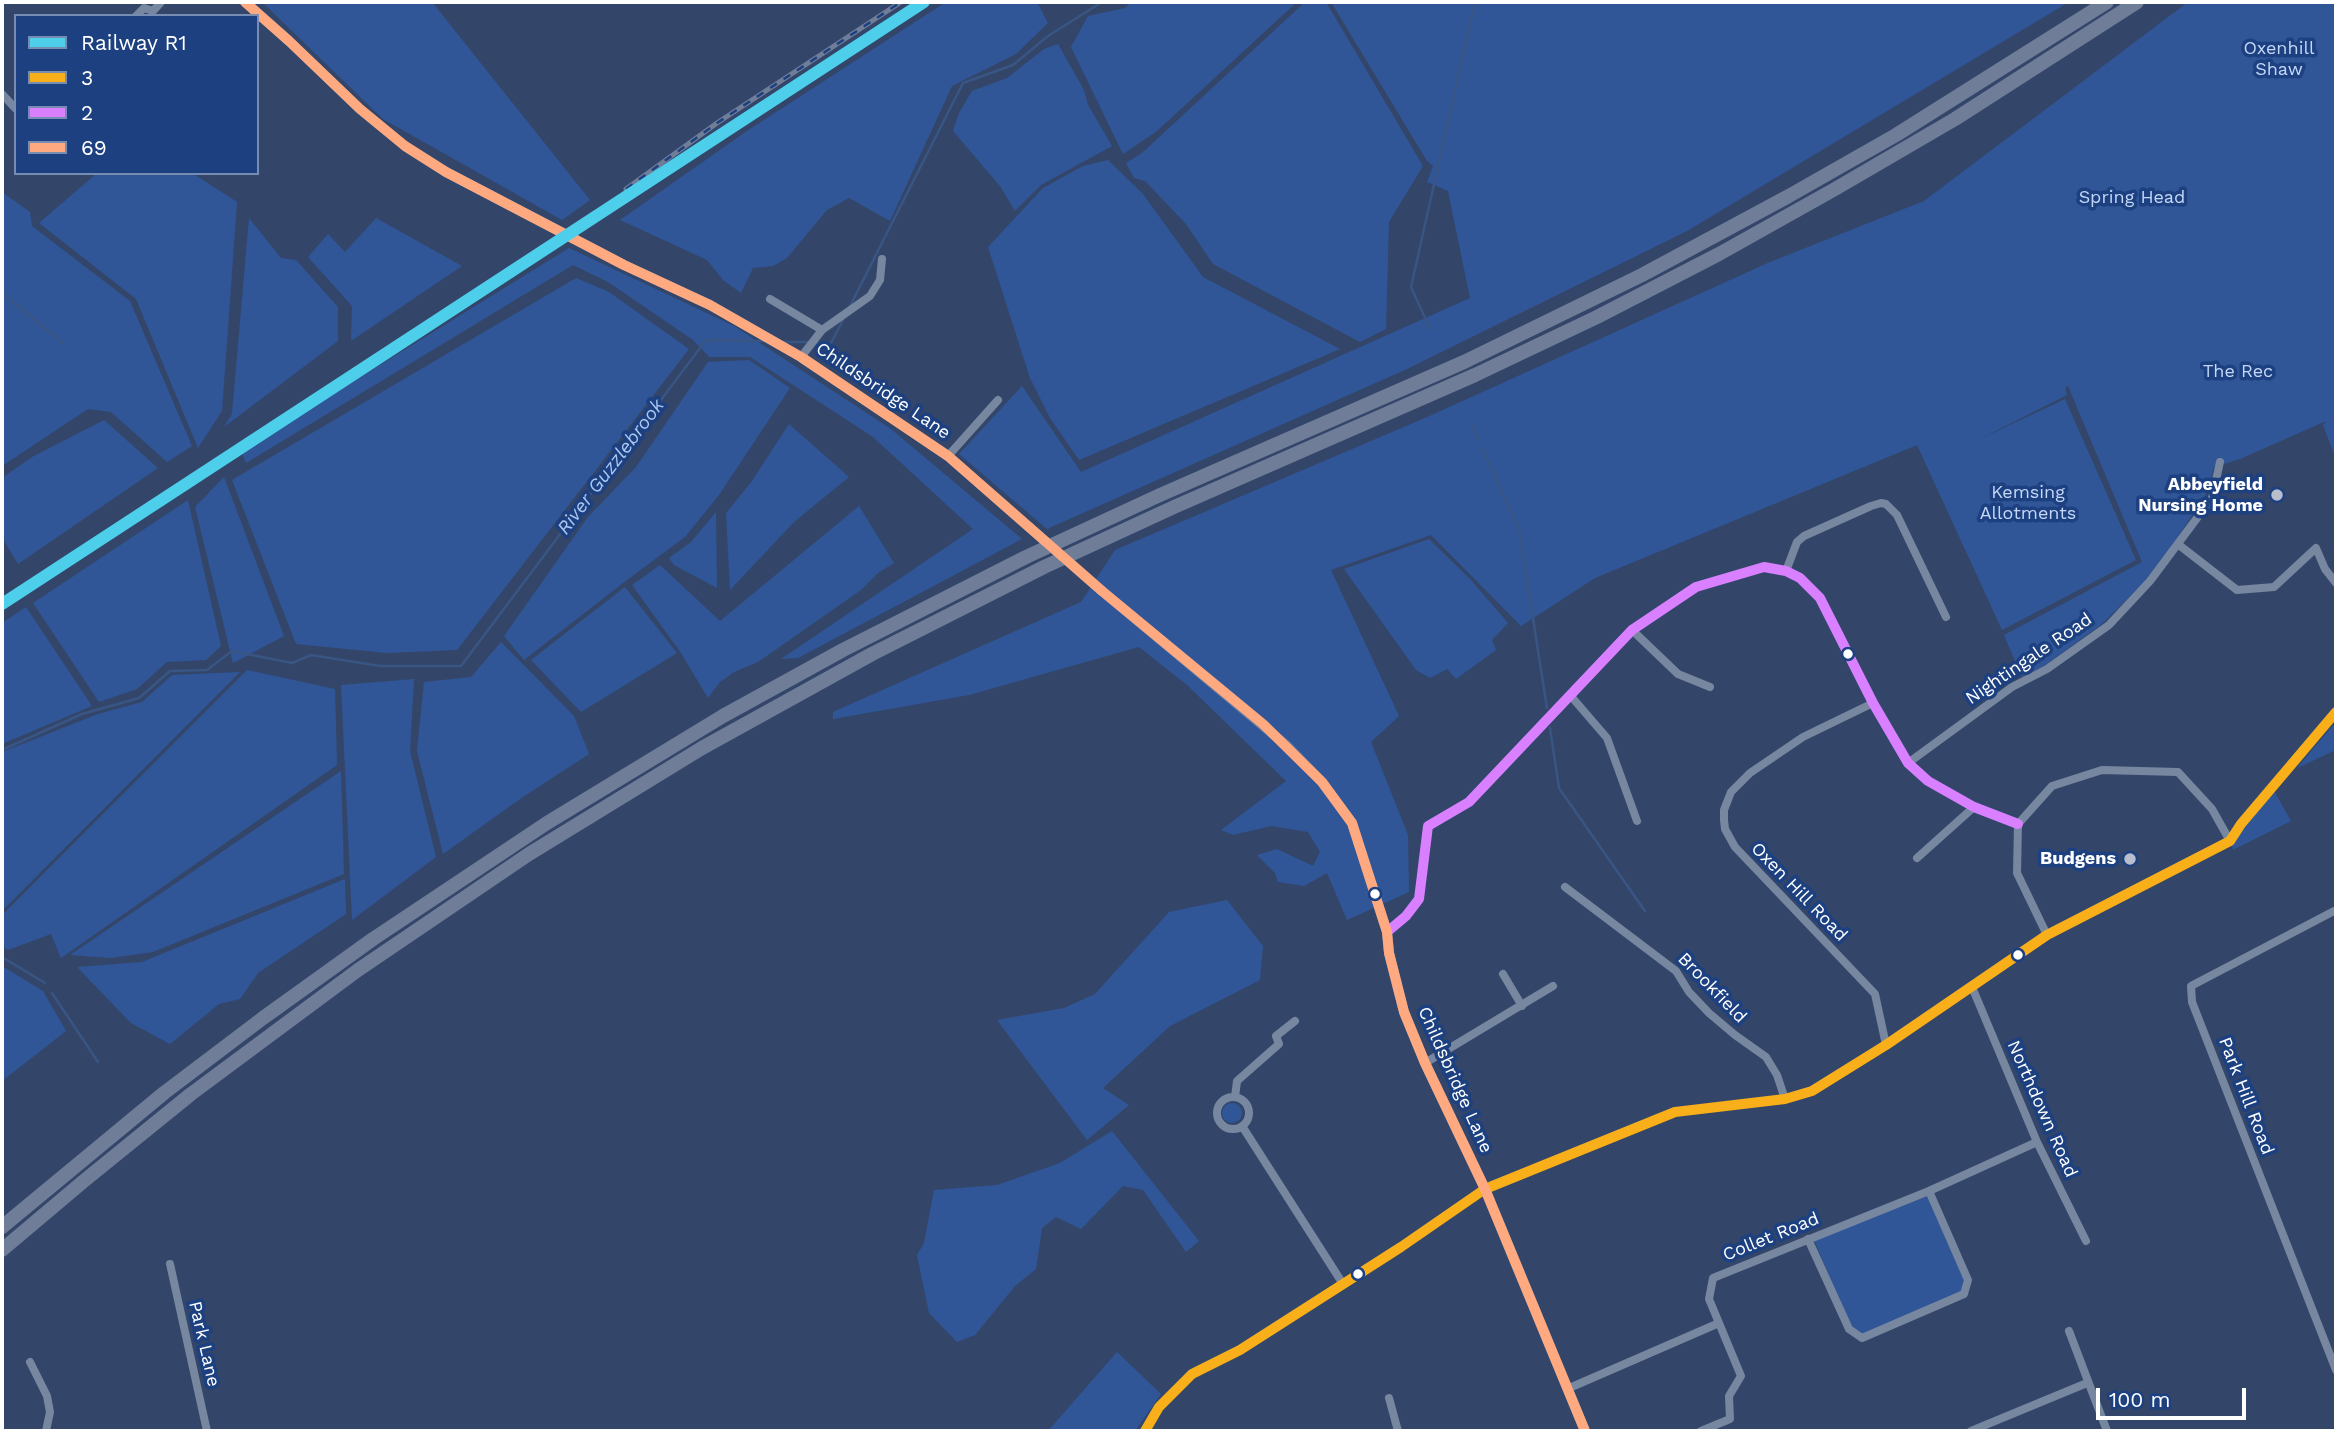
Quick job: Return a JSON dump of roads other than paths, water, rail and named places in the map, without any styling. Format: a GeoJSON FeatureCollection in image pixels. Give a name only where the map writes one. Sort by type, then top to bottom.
{"type":"FeatureCollection","features":[{"type":"Feature","properties":{"kind":"highway"},"geometry":{"type":"LineString","coordinates":[[2,1227],[164,1093],[340,962],[537,829],[711,723],[843,650],[1001,569],[1160,495],[1464,362],[1643,275],[1896,135],[2107,2]]}},
{"type":"Feature","properties":{"kind":"highway"},"geometry":{"type":"LineString","coordinates":[[2,1250],[191,1094],[358,971],[529,854],[725,735],[872,654],[1044,567],[1462,381],[1597,317],[1707,260],[1835,190],[1955,119],[2137,2]]}},
{"type":"Feature","properties":{"kind":"street"},"geometry":{"type":"LineString","coordinates":[[138,14],[144,8],[153,11],[161,2]]}},
{"type":"Feature","properties":{"kind":"street","name":"Childsbridge Lane"},"geometry":{"type":"LineString","coordinates":[[245,2],[253,13]]}},
{"type":"Feature","properties":{"kind":"street","name":"Childsbridge Lane"},"geometry":{"type":"LineString","coordinates":[[259,18],[405,146],[446,172],[709,305],[801,357],[948,456],[1102,591],[1263,724],[1322,782],[1353,823],[1387,932],[1389,953],[1404,1012],[1425,1063],[1485,1189],[1585,1431]]}},
{"type":"Feature","properties":{"kind":"street"},"geometry":{"type":"LineString","coordinates":[[2,94],[14,107]]}},
{"type":"Feature","properties":{"kind":"street"},"geometry":{"type":"LineString","coordinates":[[801,357],[822,330],[870,296],[880,280],[882,259]]}},
{"type":"Feature","properties":{"kind":"street"},"geometry":{"type":"LineString","coordinates":[[770,299],[822,330]]}},
{"type":"Feature","properties":{"kind":"street"},"geometry":{"type":"LineString","coordinates":[[948,456],[998,400]]}},
{"type":"Feature","properties":{"kind":"street","name":"Nightingale Road"},"geometry":{"type":"LineString","coordinates":[[1908,763],[2012,687],[2047,669],[2109,625],[2150,581],[2212,498],[2220,462]]}},
{"type":"Feature","properties":{"kind":"street"},"geometry":{"type":"LineString","coordinates":[[1786,571],[1797,542],[1804,536],[1881,503],[1896,515],[1946,617]]}},
{"type":"Feature","properties":{"kind":"street"},"geometry":{"type":"LineString","coordinates":[[2179,545],[2237,590],[2274,587],[2316,548],[2325,569],[2336,583]]}},
{"type":"Feature","properties":{"kind":"street"},"geometry":{"type":"LineString","coordinates":[[1387,932],[1406,916],[1419,899],[1428,826],[1469,802],[1632,629],[1701,585],[1764,567],[1786,571],[1809,585],[1820,598],[1873,703],[1908,763],[1928,781],[1974,807],[2018,824]]}},
{"type":"Feature","properties":{"kind":"street"},"geometry":{"type":"LineString","coordinates":[[1632,629],[1678,674],[1710,687]]}},
{"type":"Feature","properties":{"kind":"street"},"geometry":{"type":"LineString","coordinates":[[1570,695],[1607,738],[1637,821]]}},
{"type":"Feature","properties":{"kind":"street","name":"Oxen Hill Road"},"geometry":{"type":"LineString","coordinates":[[1873,703],[1802,737],[1750,773],[1731,792],[1724,810],[1724,820],[1725,829],[1735,847],[1875,994],[1886,1045]]}},
{"type":"Feature","properties":{"kind":"street"},"geometry":{"type":"LineString","coordinates":[[1145,1431],[1159,1407],[1192,1374],[1240,1350],[1401,1247],[1485,1189],[1675,1112],[1785,1099],[1812,1091],[1886,1045],[2047,935],[2230,841],[2241,824],[2336,712]]}},
{"type":"Feature","properties":{"kind":"street"},"geometry":{"type":"LineString","coordinates":[[2047,935],[2017,873],[2018,824],[2052,786],[2102,770],[2178,772],[2212,809],[2230,841]]}},
{"type":"Feature","properties":{"kind":"street"},"geometry":{"type":"LineString","coordinates":[[1917,858],[1974,807]]}},
{"type":"Feature","properties":{"kind":"street","name":"Brookfield"},"geometry":{"type":"LineString","coordinates":[[1565,887],[1676,971],[1689,992],[1709,1013],[1766,1058],[1777,1075],[1785,1099]]}},
{"type":"Feature","properties":{"kind":"street","name":"Park Hill Road"},"geometry":{"type":"LineString","coordinates":[[2336,910],[2191,986],[2192,1002],[2336,1370]]}},
{"type":"Feature","properties":{"kind":"street"},"geometry":{"type":"LineString","coordinates":[[1503,974],[1522,1006]]}},
{"type":"Feature","properties":{"kind":"street"},"geometry":{"type":"LineString","coordinates":[[1425,1063],[1553,986]]}},
{"type":"Feature","properties":{"kind":"street","name":"Northdown Road"},"geometry":{"type":"LineString","coordinates":[[1972,987],[2037,1142],[2086,1241]]}},
{"type":"Feature","properties":{"kind":"street"},"geometry":{"type":"LineString","coordinates":[[1235,1097],[1237,1081],[1279,1044],[1276,1036],[1295,1021]]}},
{"type":"Feature","properties":{"kind":"street"},"geometry":{"type":"LineString","coordinates":[[1229,1097],[1235,1097],[1244,1101],[1249,1111],[1247,1121],[1242,1126],[1229,1129],[1217,1118],[1217,1107],[1229,1097]]}},
{"type":"Feature","properties":{"kind":"street"},"geometry":{"type":"LineString","coordinates":[[1242,1126],[1343,1284]]}},
{"type":"Feature","properties":{"kind":"street","name":"Collet Road"},"geometry":{"type":"LineString","coordinates":[[1719,1323],[1709,1299],[1713,1278],[1929,1191],[2037,1142]]}},
{"type":"Feature","properties":{"kind":"street"},"geometry":{"type":"LineString","coordinates":[[1808,1239],[1849,1329],[1862,1338],[1964,1294],[1968,1280],[1929,1191]]}},
{"type":"Feature","properties":{"kind":"street","name":"Park Lane"},"geometry":{"type":"LineString","coordinates":[[170,1264],[207,1431]]}},
{"type":"Feature","properties":{"kind":"street"},"geometry":{"type":"LineString","coordinates":[[1567,1389],[1719,1323],[1741,1376],[1729,1396],[1730,1419],[1701,1431]]}},
{"type":"Feature","properties":{"kind":"street"},"geometry":{"type":"LineString","coordinates":[[2069,1331],[2107,1431]]}},
{"type":"Feature","properties":{"kind":"street"},"geometry":{"type":"LineString","coordinates":[[30,1362],[47,1396],[50,1412],[46,1431]]}},
{"type":"Feature","properties":{"kind":"street"},"geometry":{"type":"LineString","coordinates":[[1971,1431],[2087,1384]]}},
{"type":"Feature","properties":{"kind":"street"},"geometry":{"type":"LineString","coordinates":[[1389,1398],[1398,1431]]}},
{"type":"Feature","properties":{"kind":"waterway","name":"River Guzzlebrook"},"geometry":{"type":"LineString","coordinates":[[850,306],[963,83],[1013,65],[1048,36],[1102,2]]}},
{"type":"Feature","properties":{"kind":"waterway"},"geometry":{"type":"LineString","coordinates":[[1430,329],[1411,287],[1475,2]]}},
{"type":"Feature","properties":{"kind":"waterway"},"geometry":{"type":"LineString","coordinates":[[2,293],[64,344]]}},
{"type":"Feature","properties":{"kind":"waterway","name":"River Guzzlebrook"},"geometry":{"type":"LineString","coordinates":[[817,343],[831,343],[844,318]]}},
{"type":"Feature","properties":{"kind":"waterway","name":"River Guzzlebrook"},"geometry":{"type":"LineString","coordinates":[[2,750],[82,714],[139,698],[170,671],[207,670],[232,651],[292,663],[311,655],[380,666],[461,666],[706,340],[764,341]]}},
{"type":"Feature","properties":{"kind":"waterway","name":"River Guzzlebrook"},"geometry":{"type":"LineString","coordinates":[[782,342],[810,342]]}},
{"type":"Feature","properties":{"kind":"waterway"},"geometry":{"type":"LineString","coordinates":[[1472,425],[1478,439]]}},
{"type":"Feature","properties":{"kind":"waterway"},"geometry":{"type":"LineString","coordinates":[[1482,448],[1519,529],[1547,708]]}},
{"type":"Feature","properties":{"kind":"waterway"},"geometry":{"type":"LineString","coordinates":[[1550,728],[1559,788],[1645,911]]}},
{"type":"Feature","properties":{"kind":"waterway"},"geometry":{"type":"LineString","coordinates":[[2,957],[45,983]]}},
{"type":"Feature","properties":{"kind":"waterway"},"geometry":{"type":"LineString","coordinates":[[52,993],[98,1062]]}},
{"type":"Feature","properties":{"kind":"railway"},"geometry":{"type":"LineString","coordinates":[[626,189],[717,123],[901,2]]}},
{"type":"Feature","properties":{"kind":"rail line","name":"R1"},"geometry":{"type":"LineString","coordinates":[[2,604],[924,2]]}},
{"type":"Feature","properties":{"kind":"place","name":"Abbeyfield Nursing Home"},"geometry":{"type":"Point","coordinates":[2277,495]}},
{"type":"Feature","properties":{"kind":"place","name":"Budgens"},"geometry":{"type":"Point","coordinates":[2130,859]}},
{"type":"Feature","properties":{"kind":"park label","name":"Oxenhill Shaw"},"geometry":{"type":"Point","coordinates":[2279,59]}},
{"type":"Feature","properties":{"kind":"park label","name":"Spring Head"},"geometry":{"type":"Point","coordinates":[2132,198]}},
{"type":"Feature","properties":{"kind":"park label","name":"The Rec"},"geometry":{"type":"Point","coordinates":[2238,372]}},
{"type":"Feature","properties":{"kind":"park label","name":"Kemsing Allotments"},"geometry":{"type":"Point","coordinates":[2028,503]}}]}
